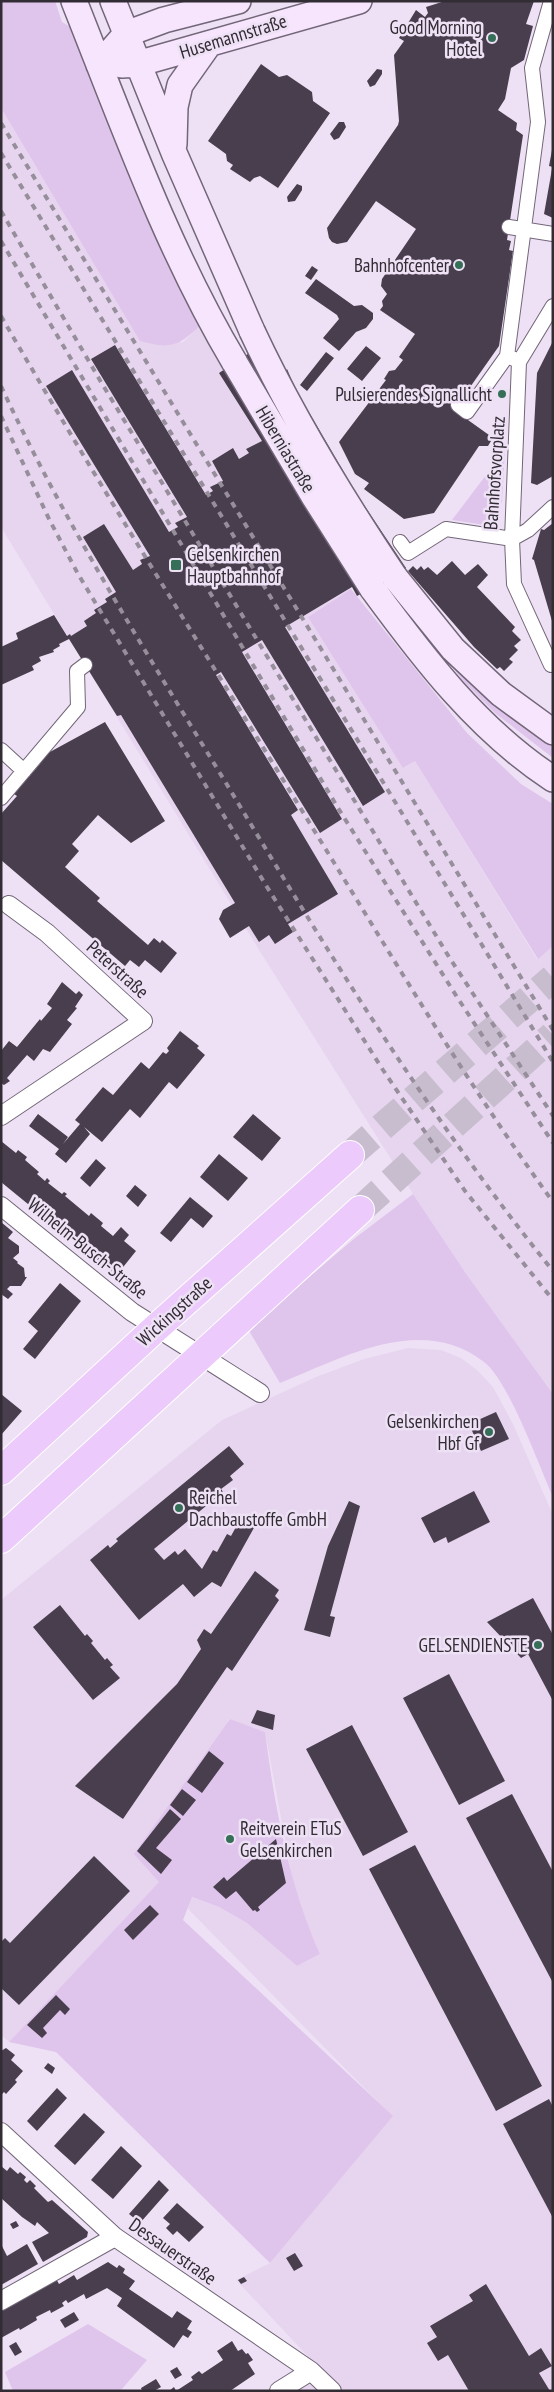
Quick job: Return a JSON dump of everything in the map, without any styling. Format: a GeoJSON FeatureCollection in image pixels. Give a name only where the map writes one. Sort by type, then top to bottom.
{"type":"FeatureCollection","features":[{"type":"Feature","properties":{"kind":"main road","name":"Hiberniastraße"},"geometry":{"type":"LineString","coordinates":[[74,1],[174,246],[217,332],[308,487],[372,588],[421,655],[477,717],[553,779]]}},
{"type":"Feature","properties":{"kind":"main road","name":"Hiberniastraße"},"geometry":{"type":"LineString","coordinates":[[113,1],[175,155],[252,331],[290,407],[334,484],[394,576],[453,649],[501,694],[553,732]]}},
{"type":"Feature","properties":{"kind":"main road","name":"Husemannstraße"},"geometry":{"type":"LineString","coordinates":[[126,34],[164,20],[238,1]]}},
{"type":"Feature","properties":{"kind":"main road","name":"Husemannstraße"},"geometry":{"type":"LineString","coordinates":[[137,64],[358,1]]}},
{"type":"Feature","properties":{"kind":"main road"},"geometry":{"type":"LineString","coordinates":[[100,65],[126,34]]}},
{"type":"Feature","properties":{"kind":"main road"},"geometry":{"type":"LineString","coordinates":[[175,155],[175,107],[180,85],[209,44]]}},
{"type":"Feature","properties":{"kind":"main road"},"geometry":{"type":"LineString","coordinates":[[100,65],[137,64]]}},
{"type":"Feature","properties":{"kind":"main road","name":"Wickingstraße"},"geometry":{"type":"LineString","coordinates":[[1,1471],[157,1327],[350,1155]]}},
{"type":"Feature","properties":{"kind":"main road"},"geometry":{"type":"LineString","coordinates":[[1,1539],[360,1210]]}},
{"type":"Feature","properties":{"kind":"street","name":"Bahnhofsvorplatz"},"geometry":{"type":"LineString","coordinates":[[400,542],[408,553],[446,528],[512,539],[513,359],[524,230],[538,122],[532,68],[551,1]]}},
{"type":"Feature","properties":{"kind":"street"},"geometry":{"type":"LineString","coordinates":[[509,227],[549,234]]}},
{"type":"Feature","properties":{"kind":"street"},"geometry":{"type":"LineString","coordinates":[[513,359],[553,306]]}},
{"type":"Feature","properties":{"kind":"street","name":"Bahnhofsvorplatz"},"geometry":{"type":"LineString","coordinates":[[458,405],[468,412],[513,359]]}},
{"type":"Feature","properties":{"kind":"street"},"geometry":{"type":"LineString","coordinates":[[552,665],[514,584],[512,539],[528,530],[537,519],[553,507]]}},
{"type":"Feature","properties":{"kind":"street"},"geometry":{"type":"LineString","coordinates":[[1,798],[78,707],[77,672],[85,665]]}},
{"type":"Feature","properties":{"kind":"street"},"geometry":{"type":"LineString","coordinates":[[1,750],[24,771]]}},
{"type":"Feature","properties":{"kind":"street","name":"Peterstraße"},"geometry":{"type":"LineString","coordinates":[[1,1116],[143,1021],[47,933],[5,901]]}},
{"type":"Feature","properties":{"kind":"street","name":"Wilhelm-Busch-Straße"},"geometry":{"type":"LineString","coordinates":[[1,1206],[55,1248],[118,1302],[201,1354]]}},
{"type":"Feature","properties":{"kind":"street"},"geometry":{"type":"LineString","coordinates":[[201,1354],[260,1393]]}},
{"type":"Feature","properties":{"kind":"street","name":"Dessauerstraße"},"geometry":{"type":"LineString","coordinates":[[1,2132],[115,2236],[311,2371],[332,2391]]}},
{"type":"Feature","properties":{"kind":"street"},"geometry":{"type":"LineString","coordinates":[[1,2301],[115,2236]]}},
{"type":"Feature","properties":{"kind":"street"},"geometry":{"type":"LineString","coordinates":[[279,2391],[311,2371]]}},
{"type":"Feature","properties":{"kind":"shaded area"},"geometry":{"type":"Polygon","coordinates":[[[1,1],[55,1],[62,22],[72,28],[159,243],[199,327],[185,339],[166,345],[140,341],[1,108],[1,1]]]}},
{"type":"Feature","properties":{"kind":"shaded area"},"geometry":{"type":"Polygon","coordinates":[[[1,108],[37,169],[182,343],[199,327],[351,589],[308,617],[404,768],[415,761],[537,959],[553,946],[553,1394],[467,1275],[413,1194],[259,950],[1,527],[1,108]]]}},
{"type":"Feature","properties":{"kind":"shaded area"},"geometry":{"type":"Polygon","coordinates":[[[505,450],[502,502],[485,525],[452,520],[505,450]]]}},
{"type":"Feature","properties":{"kind":"shaded area"},"geometry":{"type":"Polygon","coordinates":[[[351,589],[467,733],[521,784],[553,804],[553,946],[538,959],[415,761],[403,768],[308,617],[351,589]]]}},
{"type":"Feature","properties":{"kind":"shaded area"},"geometry":{"type":"Polygon","coordinates":[[[410,611],[531,728],[553,745],[553,758],[495,713],[465,683],[409,614],[410,611]]]}},
{"type":"Feature","properties":{"kind":"shaded area"},"geometry":{"type":"Polygon","coordinates":[[[413,1194],[467,1275],[553,1394],[553,1497],[523,1425],[494,1372],[484,1362],[460,1348],[434,1341],[408,1341],[382,1345],[356,1352],[280,1383],[248,1329],[355,1238],[413,1194]]]}},
{"type":"Feature","properties":{"kind":"shaded area"},"geometry":{"type":"Polygon","coordinates":[[[408,1348],[441,1350],[461,1358],[477,1370],[493,1387],[513,1424],[553,1515],[553,2391],[281,2391],[318,2367],[236,2280],[270,2263],[392,2116],[188,1909],[191,1897],[219,1907],[247,1923],[297,1966],[320,1954],[307,1924],[292,1877],[265,1732],[229,1719],[159,1882],[9,2042],[1,2035],[1,1600],[222,1420],[316,1377],[364,1359],[408,1348]]]}},
{"type":"Feature","properties":{"kind":"shaded area"},"geometry":{"type":"Polygon","coordinates":[[[230,1719],[265,1732],[273,1789],[285,1846],[300,1901],[320,1954],[297,1966],[247,1923],[219,1907],[192,1897],[183,1920],[393,2116],[270,2263],[56,2052],[9,2042],[159,1882],[134,1854],[230,1719]]]}},
{"type":"Feature","properties":{"kind":"shaded area"},"geometry":{"type":"Polygon","coordinates":[[[88,2324],[147,2360],[122,2389],[118,2391],[13,2391],[5,2372],[88,2324]]]}},
{"type":"Feature","properties":{"kind":"building","name":"Bahnhofcenter"},"geometry":{"type":"Polygon","coordinates":[[[445,1],[534,1],[526,24],[533,26],[524,60],[511,68],[505,99],[498,110],[517,123],[516,130],[523,135],[507,240],[511,241],[509,250],[513,251],[499,346],[454,410],[489,435],[491,441],[488,446],[479,446],[434,513],[404,519],[364,489],[369,483],[355,474],[339,442],[386,380],[384,379],[389,371],[395,370],[403,360],[399,357],[415,334],[380,310],[383,306],[382,301],[387,294],[381,286],[382,279],[416,229],[376,201],[347,242],[337,244],[332,242],[327,228],[398,125],[394,55],[404,41],[399,38],[416,10],[425,17],[428,13],[426,7],[445,1]]]}},
{"type":"Feature","properties":{"kind":"building"},"geometry":{"type":"Polygon","coordinates":[[[261,64],[279,77],[287,75],[312,92],[313,101],[330,113],[278,188],[260,176],[250,182],[230,169],[233,165],[227,161],[226,154],[208,141],[261,64]]]}},
{"type":"Feature","properties":{"kind":"building"},"geometry":{"type":"Polygon","coordinates":[[[377,69],[382,70],[382,74],[375,85],[370,87],[367,81],[377,69]]]}},
{"type":"Feature","properties":{"kind":"building"},"geometry":{"type":"Polygon","coordinates":[[[339,122],[344,122],[346,127],[339,138],[334,140],[330,134],[339,122]]]}},
{"type":"Feature","properties":{"kind":"building"},"geometry":{"type":"Polygon","coordinates":[[[553,150],[553,167],[549,166],[553,150]]]}},
{"type":"Feature","properties":{"kind":"building"},"geometry":{"type":"Polygon","coordinates":[[[553,169],[553,218],[544,214],[553,169]]]}},
{"type":"Feature","properties":{"kind":"building"},"geometry":{"type":"Polygon","coordinates":[[[297,184],[302,186],[302,190],[295,201],[288,202],[287,197],[297,184]]]}},
{"type":"Feature","properties":{"kind":"building"},"geometry":{"type":"Polygon","coordinates":[[[312,266],[318,270],[311,280],[305,276],[312,266]]]}},
{"type":"Feature","properties":{"kind":"building"},"geometry":{"type":"Polygon","coordinates":[[[316,279],[354,306],[362,305],[373,313],[373,319],[366,328],[356,332],[339,351],[323,338],[339,319],[337,315],[305,293],[316,279]]]}},
{"type":"Feature","properties":{"kind":"building"},"geometry":{"type":"Polygon","coordinates":[[[252,331],[280,378],[287,369],[296,390],[356,493],[406,568],[357,596],[352,587],[285,627],[385,792],[363,806],[262,640],[242,652],[342,819],[320,833],[221,672],[216,675],[298,810],[291,815],[338,894],[288,924],[293,932],[275,944],[269,935],[259,942],[249,926],[230,938],[219,919],[223,910],[235,903],[121,715],[117,716],[69,639],[59,644],[60,646],[53,650],[54,652],[39,657],[41,661],[32,666],[34,670],[1,685],[1,647],[18,639],[16,633],[54,615],[67,636],[70,634],[71,636],[87,626],[84,621],[96,613],[94,610],[107,602],[105,599],[116,592],[83,537],[104,524],[133,570],[142,564],[140,560],[150,556],[46,386],[72,370],[169,532],[178,527],[175,523],[187,517],[91,359],[115,345],[206,495],[213,491],[210,487],[223,481],[212,461],[233,448],[239,459],[249,453],[246,449],[262,441],[219,373],[248,354],[241,338],[252,331]]]}},
{"type":"Feature","properties":{"kind":"building"},"geometry":{"type":"Polygon","coordinates":[[[553,341],[553,476],[537,485],[531,483],[537,373],[553,341]]]}},
{"type":"Feature","properties":{"kind":"building"},"geometry":{"type":"Polygon","coordinates":[[[366,346],[381,358],[362,381],[347,369],[366,346]]]}},
{"type":"Feature","properties":{"kind":"building"},"geometry":{"type":"Polygon","coordinates":[[[326,352],[334,358],[307,391],[300,385],[326,352]]]}},
{"type":"Feature","properties":{"kind":"building"},"geometry":{"type":"Polygon","coordinates":[[[553,523],[552,621],[534,560],[532,559],[541,529],[544,530],[553,523]]]}},
{"type":"Feature","properties":{"kind":"building"},"geometry":{"type":"Polygon","coordinates":[[[452,561],[465,575],[478,564],[488,575],[477,587],[515,627],[512,631],[521,640],[514,646],[518,650],[509,659],[513,662],[504,671],[500,667],[497,669],[474,647],[408,571],[413,566],[417,570],[421,566],[424,570],[428,567],[437,575],[452,561]]]}},
{"type":"Feature","properties":{"kind":"building"},"geometry":{"type":"Polygon","coordinates":[[[105,722],[165,821],[131,843],[98,815],[72,844],[79,851],[65,867],[100,898],[97,901],[148,945],[154,938],[160,943],[162,940],[177,953],[161,973],[145,960],[139,967],[130,960],[125,966],[1,860],[1,814],[17,796],[14,794],[40,764],[37,759],[105,722]]]}},
{"type":"Feature","properties":{"kind":"building"},"geometry":{"type":"Polygon","coordinates":[[[62,982],[76,994],[79,991],[83,995],[75,1007],[77,1008],[67,1020],[72,1024],[50,1052],[43,1049],[34,1061],[27,1055],[7,1078],[10,1081],[4,1085],[1,1083],[1,1051],[9,1041],[17,1047],[40,1019],[41,1021],[52,1008],[47,1004],[62,982]]]}},
{"type":"Feature","properties":{"kind":"building"},"geometry":{"type":"Polygon","coordinates":[[[180,1031],[199,1046],[197,1048],[205,1055],[177,1089],[169,1082],[140,1118],[130,1109],[102,1142],[84,1127],[90,1134],[66,1163],[55,1154],[59,1149],[29,1126],[38,1114],[68,1137],[63,1144],[80,1124],[75,1120],[103,1087],[113,1095],[141,1062],[149,1069],[163,1052],[166,1054],[169,1051],[167,1048],[180,1031]]]}},
{"type":"Feature","properties":{"kind":"building"},"geometry":{"type":"Polygon","coordinates":[[[253,1114],[281,1138],[262,1161],[233,1137],[253,1114]]]}},
{"type":"Feature","properties":{"kind":"building"},"geometry":{"type":"Polygon","coordinates":[[[1,1141],[16,1153],[18,1150],[27,1157],[25,1160],[39,1172],[37,1174],[45,1181],[47,1178],[50,1181],[48,1183],[62,1194],[64,1192],[67,1194],[65,1196],[89,1216],[91,1213],[103,1223],[101,1226],[113,1236],[121,1227],[129,1235],[124,1241],[136,1251],[116,1276],[1,1182],[1,1141]]]}},
{"type":"Feature","properties":{"kind":"building"},"geometry":{"type":"Polygon","coordinates":[[[219,1154],[248,1178],[228,1201],[200,1177],[219,1154]]]}},
{"type":"Feature","properties":{"kind":"building"},"geometry":{"type":"Polygon","coordinates":[[[96,1159],[106,1168],[90,1187],[80,1178],[96,1159]]]}},
{"type":"Feature","properties":{"kind":"building"},"geometry":{"type":"Polygon","coordinates":[[[135,1185],[147,1195],[138,1207],[126,1196],[135,1185]]]}},
{"type":"Feature","properties":{"kind":"building"},"geometry":{"type":"Polygon","coordinates":[[[190,1197],[213,1216],[203,1228],[191,1218],[171,1242],[160,1233],[190,1197]]]}},
{"type":"Feature","properties":{"kind":"building"},"geometry":{"type":"Polygon","coordinates":[[[1,1222],[13,1232],[8,1238],[19,1246],[19,1253],[13,1258],[24,1268],[25,1277],[27,1277],[21,1286],[10,1286],[7,1289],[13,1294],[8,1299],[1,1294],[1,1222]]]}},
{"type":"Feature","properties":{"kind":"building"},"geometry":{"type":"Polygon","coordinates":[[[60,1283],[81,1301],[35,1359],[23,1349],[38,1331],[28,1322],[60,1283]]]}},
{"type":"Feature","properties":{"kind":"building"},"geometry":{"type":"Polygon","coordinates":[[[1,1394],[22,1411],[1,1435],[1,1394]]]}},
{"type":"Feature","properties":{"kind":"building","name":"Gelsenkirchen Hbf Gf"},"geometry":{"type":"Polygon","coordinates":[[[496,1412],[509,1439],[481,1451],[469,1424],[496,1412]]]}},
{"type":"Feature","properties":{"kind":"building"},"geometry":{"type":"Polygon","coordinates":[[[229,1446],[244,1464],[230,1476],[233,1480],[221,1489],[223,1492],[154,1549],[164,1560],[175,1551],[178,1555],[185,1549],[202,1569],[213,1550],[217,1552],[227,1534],[231,1536],[241,1518],[255,1526],[221,1587],[212,1582],[194,1597],[183,1584],[139,1620],[90,1560],[108,1545],[110,1548],[118,1541],[116,1539],[229,1446]]]}},
{"type":"Feature","properties":{"kind":"building"},"geometry":{"type":"Polygon","coordinates":[[[474,1491],[490,1522],[448,1543],[446,1537],[434,1543],[421,1518],[474,1491]]]}},
{"type":"Feature","properties":{"kind":"building"},"geometry":{"type":"Polygon","coordinates":[[[349,1501],[360,1506],[330,1616],[335,1617],[330,1637],[304,1630],[328,1546],[349,1501]]]}},
{"type":"Feature","properties":{"kind":"building"},"geometry":{"type":"Polygon","coordinates":[[[255,1571],[279,1590],[275,1596],[279,1600],[232,1671],[227,1667],[123,1819],[75,1786],[177,1684],[201,1649],[197,1640],[204,1629],[211,1634],[255,1571]]]}},
{"type":"Feature","properties":{"kind":"building","name":"GELSENDIENSTE"},"geometry":{"type":"Polygon","coordinates":[[[533,1598],[553,1635],[553,1701],[528,1654],[521,1658],[487,1622],[533,1598]]]}},
{"type":"Feature","properties":{"kind":"building"},"geometry":{"type":"Polygon","coordinates":[[[60,1605],[85,1636],[87,1634],[93,1641],[91,1643],[105,1660],[107,1658],[113,1665],[110,1667],[120,1678],[93,1700],[33,1627],[60,1605]]]}},
{"type":"Feature","properties":{"kind":"building"},"geometry":{"type":"Polygon","coordinates":[[[449,1674],[505,1781],[459,1805],[403,1698],[449,1674]]]}},
{"type":"Feature","properties":{"kind":"building"},"geometry":{"type":"Polygon","coordinates":[[[257,1710],[275,1715],[273,1730],[251,1723],[257,1710]]]}},
{"type":"Feature","properties":{"kind":"building"},"geometry":{"type":"Polygon","coordinates":[[[352,1725],[408,1832],[363,1856],[306,1749],[352,1725]]]}},
{"type":"Feature","properties":{"kind":"building"},"geometry":{"type":"Polygon","coordinates":[[[209,1751],[224,1763],[202,1793],[187,1782],[209,1751]]]}},
{"type":"Feature","properties":{"kind":"building"},"geometry":{"type":"Polygon","coordinates":[[[182,1789],[196,1800],[183,1816],[170,1805],[182,1789]]]}},
{"type":"Feature","properties":{"kind":"building"},"geometry":{"type":"Polygon","coordinates":[[[512,1794],[553,1872],[553,1983],[466,1818],[512,1794]]]}},
{"type":"Feature","properties":{"kind":"building"},"geometry":{"type":"Polygon","coordinates":[[[170,1809],[181,1819],[156,1848],[172,1860],[161,1874],[137,1851],[170,1809]]]}},
{"type":"Feature","properties":{"kind":"building"},"geometry":{"type":"Polygon","coordinates":[[[276,1839],[286,1883],[258,1907],[260,1910],[257,1912],[253,1911],[236,1891],[226,1899],[213,1887],[224,1877],[227,1881],[276,1839]]]}},
{"type":"Feature","properties":{"kind":"building"},"geometry":{"type":"Polygon","coordinates":[[[415,1845],[542,2086],[496,2111],[369,1869],[415,1845]]]}},
{"type":"Feature","properties":{"kind":"building"},"geometry":{"type":"Polygon","coordinates":[[[94,1856],[130,1891],[19,2005],[1,1988],[1,1942],[5,1938],[10,1943],[94,1856]]]}},
{"type":"Feature","properties":{"kind":"building"},"geometry":{"type":"Polygon","coordinates":[[[150,1905],[159,1914],[133,1940],[124,1930],[150,1905]]]}},
{"type":"Feature","properties":{"kind":"building"},"geometry":{"type":"Polygon","coordinates":[[[56,1995],[70,2009],[65,2015],[60,2010],[43,2028],[47,2033],[42,2038],[27,2025],[56,1995]]]}},
{"type":"Feature","properties":{"kind":"building"},"geometry":{"type":"Polygon","coordinates":[[[6,2048],[15,2055],[11,2060],[23,2071],[15,2080],[17,2082],[6,2094],[4,2092],[1,2095],[1,2051],[6,2048]]]}},
{"type":"Feature","properties":{"kind":"building"},"geometry":{"type":"Polygon","coordinates":[[[48,2063],[55,2068],[52,2074],[44,2068],[48,2063]]]}},
{"type":"Feature","properties":{"kind":"building"},"geometry":{"type":"Polygon","coordinates":[[[57,2088],[67,2098],[37,2131],[27,2121],[57,2088]]]}},
{"type":"Feature","properties":{"kind":"building"},"geometry":{"type":"Polygon","coordinates":[[[549,2099],[553,2107],[553,2218],[503,2124],[549,2099]]]}},
{"type":"Feature","properties":{"kind":"building"},"geometry":{"type":"Polygon","coordinates":[[[84,2113],[105,2132],[75,2165],[54,2146],[84,2113]]]}},
{"type":"Feature","properties":{"kind":"building"},"geometry":{"type":"Polygon","coordinates":[[[121,2146],[142,2166],[113,2199],[91,2180],[121,2146]]]}},
{"type":"Feature","properties":{"kind":"building"},"geometry":{"type":"Polygon","coordinates":[[[1,2166],[7,2171],[10,2167],[18,2174],[20,2172],[26,2177],[24,2180],[27,2183],[30,2180],[36,2186],[34,2188],[48,2202],[52,2200],[88,2232],[87,2237],[43,2262],[32,2242],[49,2233],[37,2222],[35,2226],[22,2217],[1,2198],[1,2166]]]}},
{"type":"Feature","properties":{"kind":"building"},"geometry":{"type":"Polygon","coordinates":[[[159,2180],[169,2190],[140,2223],[129,2214],[159,2180]]]}},
{"type":"Feature","properties":{"kind":"building"},"geometry":{"type":"Polygon","coordinates":[[[177,2203],[204,2227],[189,2242],[177,2231],[173,2235],[166,2228],[170,2224],[163,2218],[177,2203]]]}},
{"type":"Feature","properties":{"kind":"building"},"geometry":{"type":"Polygon","coordinates":[[[16,2221],[19,2226],[13,2229],[10,2224],[16,2221]]]}},
{"type":"Feature","properties":{"kind":"building"},"geometry":{"type":"Polygon","coordinates":[[[1,2244],[7,2256],[27,2244],[38,2264],[1,2285],[1,2244]]]}},
{"type":"Feature","properties":{"kind":"building"},"geometry":{"type":"Polygon","coordinates":[[[295,2253],[303,2266],[294,2271],[286,2258],[295,2253]]]}},
{"type":"Feature","properties":{"kind":"building"},"geometry":{"type":"Polygon","coordinates":[[[108,2262],[117,2268],[119,2265],[125,2269],[123,2273],[135,2281],[129,2289],[172,2318],[177,2311],[192,2321],[187,2329],[192,2332],[188,2338],[183,2335],[174,2348],[117,2306],[122,2298],[107,2288],[86,2299],[84,2294],[68,2303],[66,2300],[62,2303],[64,2306],[51,2313],[50,2310],[36,2317],[37,2320],[1,2338],[1,2307],[55,2277],[59,2284],[74,2275],[77,2280],[108,2262]]]}},
{"type":"Feature","properties":{"kind":"building"},"geometry":{"type":"Polygon","coordinates":[[[244,2277],[247,2281],[241,2284],[238,2280],[244,2277]]]}},
{"type":"Feature","properties":{"kind":"building"},"geometry":{"type":"Polygon","coordinates":[[[486,2284],[529,2356],[541,2348],[552,2366],[539,2373],[550,2391],[469,2391],[448,2355],[438,2361],[427,2343],[437,2337],[430,2326],[473,2301],[469,2295],[486,2284]]]}},
{"type":"Feature","properties":{"kind":"building"},"geometry":{"type":"Polygon","coordinates":[[[74,2312],[79,2320],[65,2328],[60,2320],[74,2312]]]}},
{"type":"Feature","properties":{"kind":"building"},"geometry":{"type":"Polygon","coordinates":[[[232,2341],[238,2351],[242,2349],[253,2360],[248,2363],[255,2374],[230,2391],[176,2391],[193,2380],[191,2377],[199,2371],[202,2374],[223,2360],[217,2351],[232,2341]]]}},
{"type":"Feature","properties":{"kind":"building"},"geometry":{"type":"Polygon","coordinates":[[[16,2342],[22,2352],[15,2356],[9,2346],[16,2342]]]}},
{"type":"Feature","properties":{"kind":"building"},"geometry":{"type":"Polygon","coordinates":[[[177,2367],[182,2375],[175,2379],[170,2371],[177,2367]]]}},
{"type":"Feature","properties":{"kind":"building"},"geometry":{"type":"Polygon","coordinates":[[[156,2379],[161,2387],[154,2391],[142,2391],[141,2388],[156,2379]]]}},
{"type":"Feature","properties":{"kind":"tunnel"},"geometry":{"type":"LineString","coordinates":[[350,1155],[553,978]]}},
{"type":"Feature","properties":{"kind":"tunnel"},"geometry":{"type":"LineString","coordinates":[[360,1210],[553,1035]]}},
{"type":"Feature","properties":{"kind":"railway"},"geometry":{"type":"LineString","coordinates":[[1,123],[553,1030]]}},
{"type":"Feature","properties":{"kind":"railway"},"geometry":{"type":"LineString","coordinates":[[1,153],[553,1062]]}},
{"type":"Feature","properties":{"kind":"railway"},"geometry":{"type":"LineString","coordinates":[[1,211],[101,382],[449,957],[553,1116]]}},
{"type":"Feature","properties":{"kind":"railway"},"geometry":{"type":"LineString","coordinates":[[1,241],[338,808],[457,997],[553,1143]]}},
{"type":"Feature","properties":{"kind":"railway"},"geometry":{"type":"LineString","coordinates":[[1,316],[116,509],[459,1064],[553,1202]]}},
{"type":"Feature","properties":{"kind":"railway"},"geometry":{"type":"LineString","coordinates":[[1,386],[52,489],[108,588],[302,909],[422,1094],[464,1154],[553,1271]]}},
{"type":"Feature","properties":{"kind":"railway"},"geometry":{"type":"LineString","coordinates":[[1,416],[49,519],[78,574],[267,887],[383,1070],[465,1191],[553,1300]]}},
{"type":"Feature","properties":{"kind":"place","name":"Good Morning Hotel"},"geometry":{"type":"Point","coordinates":[492,38]}},
{"type":"Feature","properties":{"kind":"place","name":"Bahnhofcenter"},"geometry":{"type":"Point","coordinates":[459,265]}},
{"type":"Feature","properties":{"kind":"place","name":"Pulsierendes Signallicht"},"geometry":{"type":"Point","coordinates":[502,394]}},
{"type":"Feature","properties":{"kind":"place","name":"Gelsenkirchen Hauptbahnhof"},"geometry":{"type":"Point","coordinates":[176,565]}},
{"type":"Feature","properties":{"kind":"place","name":"Gelsenkirchen Hbf Gf"},"geometry":{"type":"Point","coordinates":[489,1432]}},
{"type":"Feature","properties":{"kind":"place","name":"Reichel Dachbaustoffe GmbH"},"geometry":{"type":"Point","coordinates":[179,1508]}},
{"type":"Feature","properties":{"kind":"place","name":"GELSENDIENSTE"},"geometry":{"type":"Point","coordinates":[538,1645]}},
{"type":"Feature","properties":{"kind":"place","name":"Reitverein ETuS Gelsenkirchen"},"geometry":{"type":"Point","coordinates":[230,1839]}}]}
